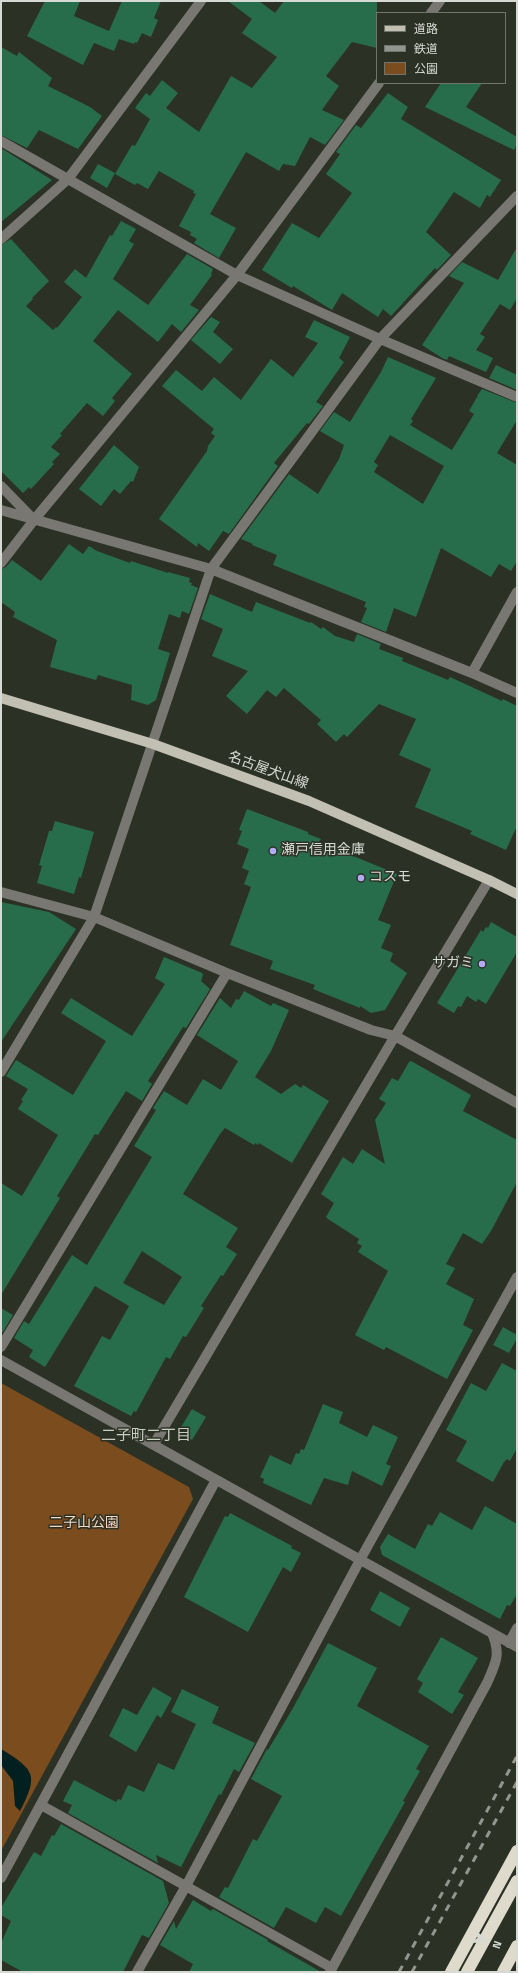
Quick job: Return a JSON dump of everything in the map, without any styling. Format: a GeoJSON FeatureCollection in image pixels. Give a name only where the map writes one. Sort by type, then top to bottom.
{"type":"FeatureCollection","features":[{"type":"Feature","properties":{"kind":"highway"},"geometry":{"type":"LineString","coordinates":[[451,1972],[517,1851]]}},
{"type":"Feature","properties":{"kind":"highway"},"geometry":{"type":"LineString","coordinates":[[468,1969],[517,1881]]}},
{"type":"Feature","properties":{"kind":"highway"},"geometry":{"type":"LineString","coordinates":[[503,1972],[517,1946]]}},
{"type":"Feature","properties":{"kind":"main road","name":"名古屋犬山線"},"geometry":{"type":"LineString","coordinates":[[1,698],[153,744],[309,801],[490,880],[517,894]]}},
{"type":"Feature","properties":{"kind":"street"},"geometry":{"type":"LineString","coordinates":[[1,239],[68,179],[201,1]]}},
{"type":"Feature","properties":{"kind":"street"},"geometry":{"type":"LineString","coordinates":[[432,12],[440,1]]}},
{"type":"Feature","properties":{"kind":"street"},"geometry":{"type":"LineString","coordinates":[[1,564],[34,520],[237,275],[378,84]]}},
{"type":"Feature","properties":{"kind":"street"},"geometry":{"type":"LineString","coordinates":[[1,141],[237,275],[380,339],[517,397]]}},
{"type":"Feature","properties":{"kind":"street"},"geometry":{"type":"LineString","coordinates":[[1,1072],[94,917],[211,568],[380,339],[517,196]]}},
{"type":"Feature","properties":{"kind":"street"},"geometry":{"type":"LineString","coordinates":[[1,486],[34,520]]}},
{"type":"Feature","properties":{"kind":"street"},"geometry":{"type":"LineString","coordinates":[[1,510],[211,568],[472,673],[517,693]]}},
{"type":"Feature","properties":{"kind":"street"},"geometry":{"type":"LineString","coordinates":[[472,673],[517,592]]}},
{"type":"Feature","properties":{"kind":"street"},"geometry":{"type":"LineString","coordinates":[[154,1444],[395,1036],[490,880]]}},
{"type":"Feature","properties":{"kind":"street"},"geometry":{"type":"LineString","coordinates":[[1,892],[94,917],[227,973],[371,1030],[395,1036],[517,1103]]}},
{"type":"Feature","properties":{"kind":"street"},"geometry":{"type":"LineString","coordinates":[[1,1347],[227,973]]}},
{"type":"Feature","properties":{"kind":"street"},"geometry":{"type":"LineString","coordinates":[[137,1972],[186,1886],[360,1560],[517,1278]]}},
{"type":"Feature","properties":{"kind":"street"},"geometry":{"type":"LineString","coordinates":[[1,1360],[513,1645],[517,1628]]}},
{"type":"Feature","properties":{"kind":"street"},"geometry":{"type":"LineString","coordinates":[[1,1878],[216,1480]]}},
{"type":"Feature","properties":{"kind":"street"},"geometry":{"type":"LineString","coordinates":[[41,1805],[186,1886],[331,1970],[487,1683],[498,1653],[497,1644],[492,1633]]}},
{"type":"Feature","properties":{"kind":"green space","name":"二子山公園"},"geometry":{"type":"Polygon","coordinates":[[[1,1383],[189,1487],[193,1499],[1,1851],[1,1383]]]}},
{"type":"Feature","properties":{"kind":"water"},"geometry":{"type":"Polygon","coordinates":[[[1,1749],[21,1763],[30,1775],[30,1790],[20,1811],[15,1806],[13,1781],[1,1765],[1,1749]]]}},
{"type":"Feature","properties":{"kind":"building"},"geometry":{"type":"Polygon","coordinates":[[[45,1],[80,1],[74,16],[109,31],[122,1],[161,1],[154,18],[158,20],[151,37],[142,33],[137,43],[135,42],[134,44],[119,39],[114,51],[94,43],[83,65],[27,36],[45,1]]]}},
{"type":"Feature","properties":{"kind":"building"},"geometry":{"type":"Polygon","coordinates":[[[228,1],[259,1],[275,13],[284,1],[377,1],[376,48],[352,42],[326,76],[339,86],[322,110],[344,120],[325,145],[310,137],[295,166],[283,164],[279,171],[246,152],[210,214],[236,228],[219,258],[194,243],[197,239],[190,235],[191,232],[179,226],[196,194],[193,193],[194,191],[159,171],[148,189],[137,183],[135,185],[115,174],[132,145],[135,146],[150,119],[135,108],[146,93],[150,96],[162,80],[178,93],[166,108],[199,132],[231,76],[252,88],[277,57],[242,33],[252,19],[228,1]]]}},
{"type":"Feature","properties":{"kind":"building"},"geometry":{"type":"Polygon","coordinates":[[[1,47],[17,56],[19,52],[52,78],[48,86],[90,107],[102,116],[78,149],[39,130],[27,148],[1,135],[1,47]]]}},
{"type":"Feature","properties":{"kind":"building"},"geometry":{"type":"Polygon","coordinates":[[[440,84],[481,84],[466,107],[517,137],[517,144],[514,150],[425,107],[440,84]]]}},
{"type":"Feature","properties":{"kind":"building"},"geometry":{"type":"Polygon","coordinates":[[[388,93],[408,107],[401,119],[501,180],[490,197],[487,195],[480,208],[454,192],[426,232],[451,255],[437,270],[435,268],[391,316],[383,309],[378,317],[342,293],[332,310],[293,286],[292,288],[262,270],[292,223],[319,238],[352,193],[326,174],[340,154],[336,152],[356,125],[361,128],[388,93]]]}},
{"type":"Feature","properties":{"kind":"building"},"geometry":{"type":"Polygon","coordinates":[[[1,148],[52,180],[1,222],[1,148]]]}},
{"type":"Feature","properties":{"kind":"building"},"geometry":{"type":"Polygon","coordinates":[[[98,164],[115,173],[107,188],[90,178],[98,164]]]}},
{"type":"Feature","properties":{"kind":"building"},"geometry":{"type":"Polygon","coordinates":[[[121,221],[136,229],[129,241],[134,244],[113,279],[148,305],[187,254],[213,269],[212,275],[190,305],[199,310],[181,332],[172,324],[158,342],[118,310],[93,341],[132,374],[112,398],[115,401],[103,416],[87,403],[60,434],[62,435],[51,447],[60,454],[52,462],[54,464],[31,489],[29,487],[23,493],[1,471],[1,245],[11,239],[49,281],[26,306],[53,330],[56,327],[57,328],[82,297],[64,282],[75,269],[86,278],[110,235],[112,236],[121,221]]]}},
{"type":"Feature","properties":{"kind":"building"},"geometry":{"type":"Polygon","coordinates":[[[517,247],[517,298],[510,310],[500,304],[480,334],[485,337],[476,350],[493,358],[486,372],[449,356],[447,360],[442,358],[422,345],[464,283],[449,276],[462,262],[498,280],[517,247]]]}},
{"type":"Feature","properties":{"kind":"building"},"geometry":{"type":"Polygon","coordinates":[[[211,317],[220,322],[213,332],[233,349],[220,364],[191,340],[211,317]]]}},
{"type":"Feature","properties":{"kind":"building"},"geometry":{"type":"Polygon","coordinates":[[[314,320],[350,337],[339,358],[344,362],[316,402],[323,406],[274,463],[278,466],[229,534],[223,531],[209,551],[198,543],[197,547],[159,519],[207,451],[208,446],[215,436],[211,433],[214,429],[162,386],[176,370],[202,391],[214,377],[241,400],[271,359],[293,377],[318,343],[305,337],[314,320]]]}},
{"type":"Feature","properties":{"kind":"building"},"geometry":{"type":"Polygon","coordinates":[[[388,357],[436,378],[411,419],[413,421],[410,425],[452,450],[474,414],[469,411],[477,397],[479,398],[477,396],[482,389],[517,403],[517,420],[497,453],[517,465],[517,561],[511,571],[499,564],[491,577],[441,548],[416,617],[394,608],[386,632],[361,622],[367,608],[364,607],[366,602],[273,565],[277,555],[241,539],[289,474],[318,494],[339,459],[344,445],[320,431],[334,412],[350,422],[381,372],[388,357]],[[390,435],[374,462],[378,465],[374,472],[423,504],[444,466],[390,435]]]}},
{"type":"Feature","properties":{"kind":"building"},"geometry":{"type":"Polygon","coordinates":[[[496,365],[517,375],[517,390],[489,378],[496,365]]]}},
{"type":"Feature","properties":{"kind":"building"},"geometry":{"type":"Polygon","coordinates":[[[114,445],[139,467],[133,482],[131,481],[120,494],[114,489],[101,506],[79,489],[114,445]]]}},
{"type":"Feature","properties":{"kind":"building"},"geometry":{"type":"Polygon","coordinates":[[[69,544],[83,554],[89,546],[97,551],[130,563],[131,561],[168,573],[190,578],[189,582],[192,583],[191,585],[198,588],[189,614],[182,611],[180,618],[169,614],[158,649],[170,653],[156,700],[148,705],[131,700],[132,685],[98,675],[96,680],[50,667],[57,640],[13,617],[15,612],[1,602],[1,569],[6,567],[12,560],[41,581],[69,544]]]}},
{"type":"Feature","properties":{"kind":"building"},"geometry":{"type":"Polygon","coordinates":[[[210,594],[252,612],[256,602],[310,623],[311,622],[321,629],[323,627],[335,636],[354,642],[357,634],[381,644],[379,649],[403,658],[402,661],[448,680],[450,677],[502,701],[503,699],[517,706],[517,826],[506,850],[470,834],[472,831],[415,807],[431,769],[399,755],[416,719],[379,704],[347,737],[344,734],[336,742],[317,724],[321,720],[284,688],[276,697],[267,690],[247,714],[226,696],[248,671],[212,656],[223,629],[201,619],[210,594]]]}},
{"type":"Feature","properties":{"kind":"building"},"geometry":{"type":"Polygon","coordinates":[[[247,809],[308,832],[308,834],[321,839],[319,842],[397,874],[378,920],[391,925],[381,948],[393,953],[390,961],[407,973],[385,1010],[371,1013],[360,1006],[360,1008],[313,989],[315,985],[270,969],[273,961],[230,945],[251,887],[244,884],[249,871],[242,868],[249,849],[237,844],[242,831],[239,830],[247,809]]]}},
{"type":"Feature","properties":{"kind":"building"},"geometry":{"type":"Polygon","coordinates":[[[55,821],[94,832],[81,878],[79,877],[74,894],[37,883],[42,866],[39,865],[49,831],[52,831],[55,821]]]}},
{"type":"Feature","properties":{"kind":"building"},"geometry":{"type":"Polygon","coordinates":[[[1,902],[49,912],[76,929],[1,1042],[1,902]]]}},
{"type":"Feature","properties":{"kind":"building"},"geometry":{"type":"Polygon","coordinates":[[[491,922],[517,937],[517,952],[486,1004],[478,999],[476,1002],[467,996],[461,1007],[458,1006],[454,1013],[437,1003],[481,930],[483,932],[486,927],[488,928],[491,922]]]}},
{"type":"Feature","properties":{"kind":"building"},"geometry":{"type":"Polygon","coordinates":[[[164,957],[202,973],[203,975],[201,981],[210,989],[186,1028],[183,1027],[148,1081],[152,1084],[142,1101],[126,1091],[98,1135],[95,1134],[57,1196],[60,1198],[1,1295],[1,1183],[22,1196],[58,1135],[18,1109],[23,1101],[21,1100],[28,1089],[6,1076],[16,1060],[73,1095],[106,1041],[61,1013],[71,998],[132,1036],[165,984],[155,978],[164,957]]]}},
{"type":"Feature","properties":{"kind":"building"},"geometry":{"type":"Polygon","coordinates":[[[244,991],[271,1006],[273,1003],[289,1010],[271,1051],[255,1077],[281,1094],[295,1084],[301,1088],[303,1085],[329,1101],[292,1163],[259,1143],[258,1145],[255,1143],[254,1145],[225,1128],[220,1134],[183,1194],[238,1228],[226,1247],[237,1254],[223,1276],[221,1275],[201,1306],[204,1308],[186,1337],[183,1336],[170,1359],[166,1357],[136,1412],[134,1411],[131,1416],[74,1386],[102,1336],[110,1340],[129,1306],[95,1286],[45,1367],[29,1357],[33,1350],[14,1338],[24,1321],[29,1324],[72,1255],[87,1265],[152,1157],[134,1146],[156,1110],[153,1108],[164,1091],[187,1105],[203,1079],[221,1090],[238,1061],[197,1035],[220,998],[231,1008],[236,999],[239,1000],[244,991]],[[142,1251],[123,1283],[164,1305],[182,1277],[142,1251]]]}},
{"type":"Feature","properties":{"kind":"building"},"geometry":{"type":"Polygon","coordinates":[[[411,1061],[471,1095],[463,1111],[517,1140],[517,1182],[491,1231],[482,1244],[463,1233],[446,1264],[455,1268],[446,1284],[474,1299],[463,1325],[473,1330],[447,1379],[386,1347],[384,1350],[355,1335],[388,1271],[358,1252],[362,1246],[357,1243],[359,1239],[326,1217],[334,1203],[321,1194],[343,1157],[353,1164],[362,1149],[385,1164],[375,1120],[386,1103],[379,1099],[392,1078],[398,1081],[411,1061]]]}},
{"type":"Feature","properties":{"kind":"building"},"geometry":{"type":"Polygon","coordinates":[[[1,1308],[13,1315],[3,1332],[1,1331],[1,1308]]]}},
{"type":"Feature","properties":{"kind":"building"},"geometry":{"type":"Polygon","coordinates":[[[503,1327],[517,1335],[517,1338],[509,1353],[493,1345],[503,1327]]]}},
{"type":"Feature","properties":{"kind":"building"},"geometry":{"type":"Polygon","coordinates":[[[502,1363],[517,1371],[517,1448],[510,1461],[507,1459],[504,1462],[493,1482],[456,1461],[467,1441],[446,1430],[471,1383],[486,1391],[502,1363]]]}},
{"type":"Feature","properties":{"kind":"building"},"geometry":{"type":"Polygon","coordinates":[[[323,1404],[343,1412],[339,1423],[367,1437],[373,1425],[398,1437],[386,1464],[391,1466],[382,1486],[352,1471],[348,1485],[324,1478],[311,1505],[263,1483],[264,1479],[260,1477],[270,1455],[291,1465],[296,1453],[299,1454],[301,1449],[304,1450],[323,1404]]]}},
{"type":"Feature","properties":{"kind":"building"},"geometry":{"type":"Polygon","coordinates":[[[192,1409],[206,1417],[192,1440],[178,1432],[192,1409]]]}},
{"type":"Feature","properties":{"kind":"building"},"geometry":{"type":"Polygon","coordinates":[[[485,1506],[517,1524],[517,1594],[510,1606],[507,1605],[500,1619],[382,1555],[380,1547],[388,1534],[415,1549],[428,1524],[432,1526],[440,1512],[472,1530],[485,1506]]]}},
{"type":"Feature","properties":{"kind":"building"},"geometry":{"type":"Polygon","coordinates":[[[230,1513],[292,1546],[291,1548],[301,1553],[291,1572],[283,1567],[248,1632],[184,1597],[225,1516],[228,1517],[230,1513]]]}},
{"type":"Feature","properties":{"kind":"building"},"geometry":{"type":"Polygon","coordinates":[[[380,1591],[410,1608],[400,1627],[370,1610],[380,1591]]]}},
{"type":"Feature","properties":{"kind":"building"},"geometry":{"type":"Polygon","coordinates":[[[441,1637],[478,1658],[458,1692],[464,1695],[452,1714],[418,1692],[423,1683],[417,1679],[441,1637]]]}},
{"type":"Feature","properties":{"kind":"building"},"geometry":{"type":"Polygon","coordinates":[[[328,1643],[377,1668],[357,1706],[429,1746],[416,1769],[420,1771],[403,1801],[405,1802],[341,1916],[325,1907],[316,1923],[286,1907],[274,1928],[219,1897],[225,1887],[228,1888],[253,1839],[257,1841],[282,1796],[251,1779],[267,1749],[268,1750],[293,1708],[328,1643]]]}},
{"type":"Feature","properties":{"kind":"building"},"geometry":{"type":"Polygon","coordinates":[[[153,1687],[172,1698],[161,1718],[157,1715],[136,1752],[109,1736],[123,1708],[137,1715],[153,1687]]]}},
{"type":"Feature","properties":{"kind":"building"},"geometry":{"type":"Polygon","coordinates":[[[182,1689],[219,1707],[212,1723],[255,1743],[239,1772],[234,1769],[221,1795],[219,1794],[181,1867],[156,1855],[158,1863],[68,1813],[72,1805],[63,1801],[74,1780],[116,1802],[118,1799],[121,1800],[128,1785],[144,1792],[158,1763],[174,1770],[196,1724],[171,1712],[182,1689]]]}},
{"type":"Feature","properties":{"kind":"building"},"geometry":{"type":"Polygon","coordinates":[[[61,1824],[163,1881],[169,1903],[149,1938],[142,1935],[123,1972],[23,1972],[1,1960],[1,1943],[11,1921],[1,1915],[1,1908],[34,1852],[41,1856],[52,1835],[54,1836],[61,1824]]]}},
{"type":"Feature","properties":{"kind":"building"},"geometry":{"type":"Polygon","coordinates":[[[193,1900],[211,1911],[213,1909],[321,1972],[189,1972],[193,1964],[160,1945],[174,1921],[176,1929],[193,1900]]]}},
{"type":"Feature","properties":{"kind":"railway"},"geometry":{"type":"LineString","coordinates":[[399,1972],[517,1756]]}},
{"type":"Feature","properties":{"kind":"railway"},"geometry":{"type":"LineString","coordinates":[[412,1972],[517,1782]]}},
{"type":"Feature","properties":{"kind":"place","name":"瀬戸信用金庫"},"geometry":{"type":"Point","coordinates":[273,851]}},
{"type":"Feature","properties":{"kind":"place","name":"コスモ"},"geometry":{"type":"Point","coordinates":[361,878]}},
{"type":"Feature","properties":{"kind":"place","name":"サガミ"},"geometry":{"type":"Point","coordinates":[482,964]}},
{"type":"Feature","properties":{"kind":"district","name":"二子町二丁目"},"geometry":{"type":"Point","coordinates":[146,1436]}}]}
